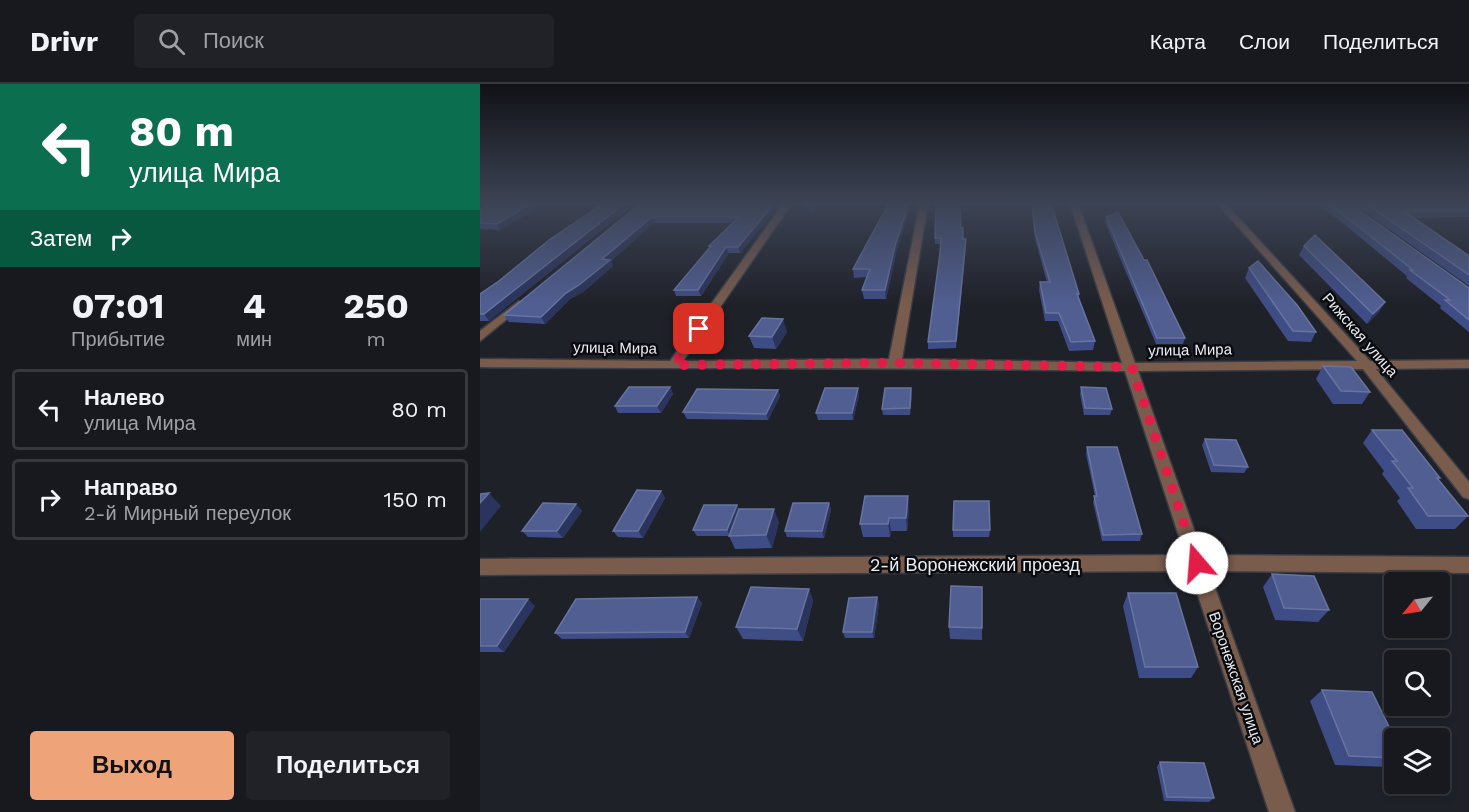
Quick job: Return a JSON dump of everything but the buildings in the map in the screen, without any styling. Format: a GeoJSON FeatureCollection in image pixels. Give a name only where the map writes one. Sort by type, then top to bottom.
{"type":"FeatureCollection","features":[{"type":"Feature","properties":{"kind":"street"},"geometry":{"type":"LineString","coordinates":[[674,365],[764,237]]}},
{"type":"Feature","properties":{"kind":"street"},"geometry":{"type":"LineString","coordinates":[[895,363],[918,237]]}},
{"type":"Feature","properties":{"kind":"street","name":"Воронежская улица"},"geometry":{"type":"LineString","coordinates":[[1086,237],[1282,812]]}},
{"type":"Feature","properties":{"kind":"street","name":"Рижская улица"},"geometry":{"type":"LineString","coordinates":[[1252,237],[1365,363],[1469,494]]}},
{"type":"Feature","properties":{"kind":"street"},"geometry":{"type":"LineString","coordinates":[[480,337],[525,300]]}},
{"type":"Feature","properties":{"kind":"street","name":"улица Мира"},"geometry":{"type":"LineString","coordinates":[[480,363],[674,365],[895,363],[1132,367],[1365,363],[1469,364]]}},
{"type":"Feature","properties":{"kind":"street","name":"2-й Воронежский проезд"},"geometry":{"type":"LineString","coordinates":[[480,567],[1197,563],[1469,565]]}},
{"type":"Feature","properties":{"kind":"route"},"geometry":{"type":"LineString","coordinates":[[699,329],[674,365],[895,363],[1132,367],[1197,563]]}}]}
